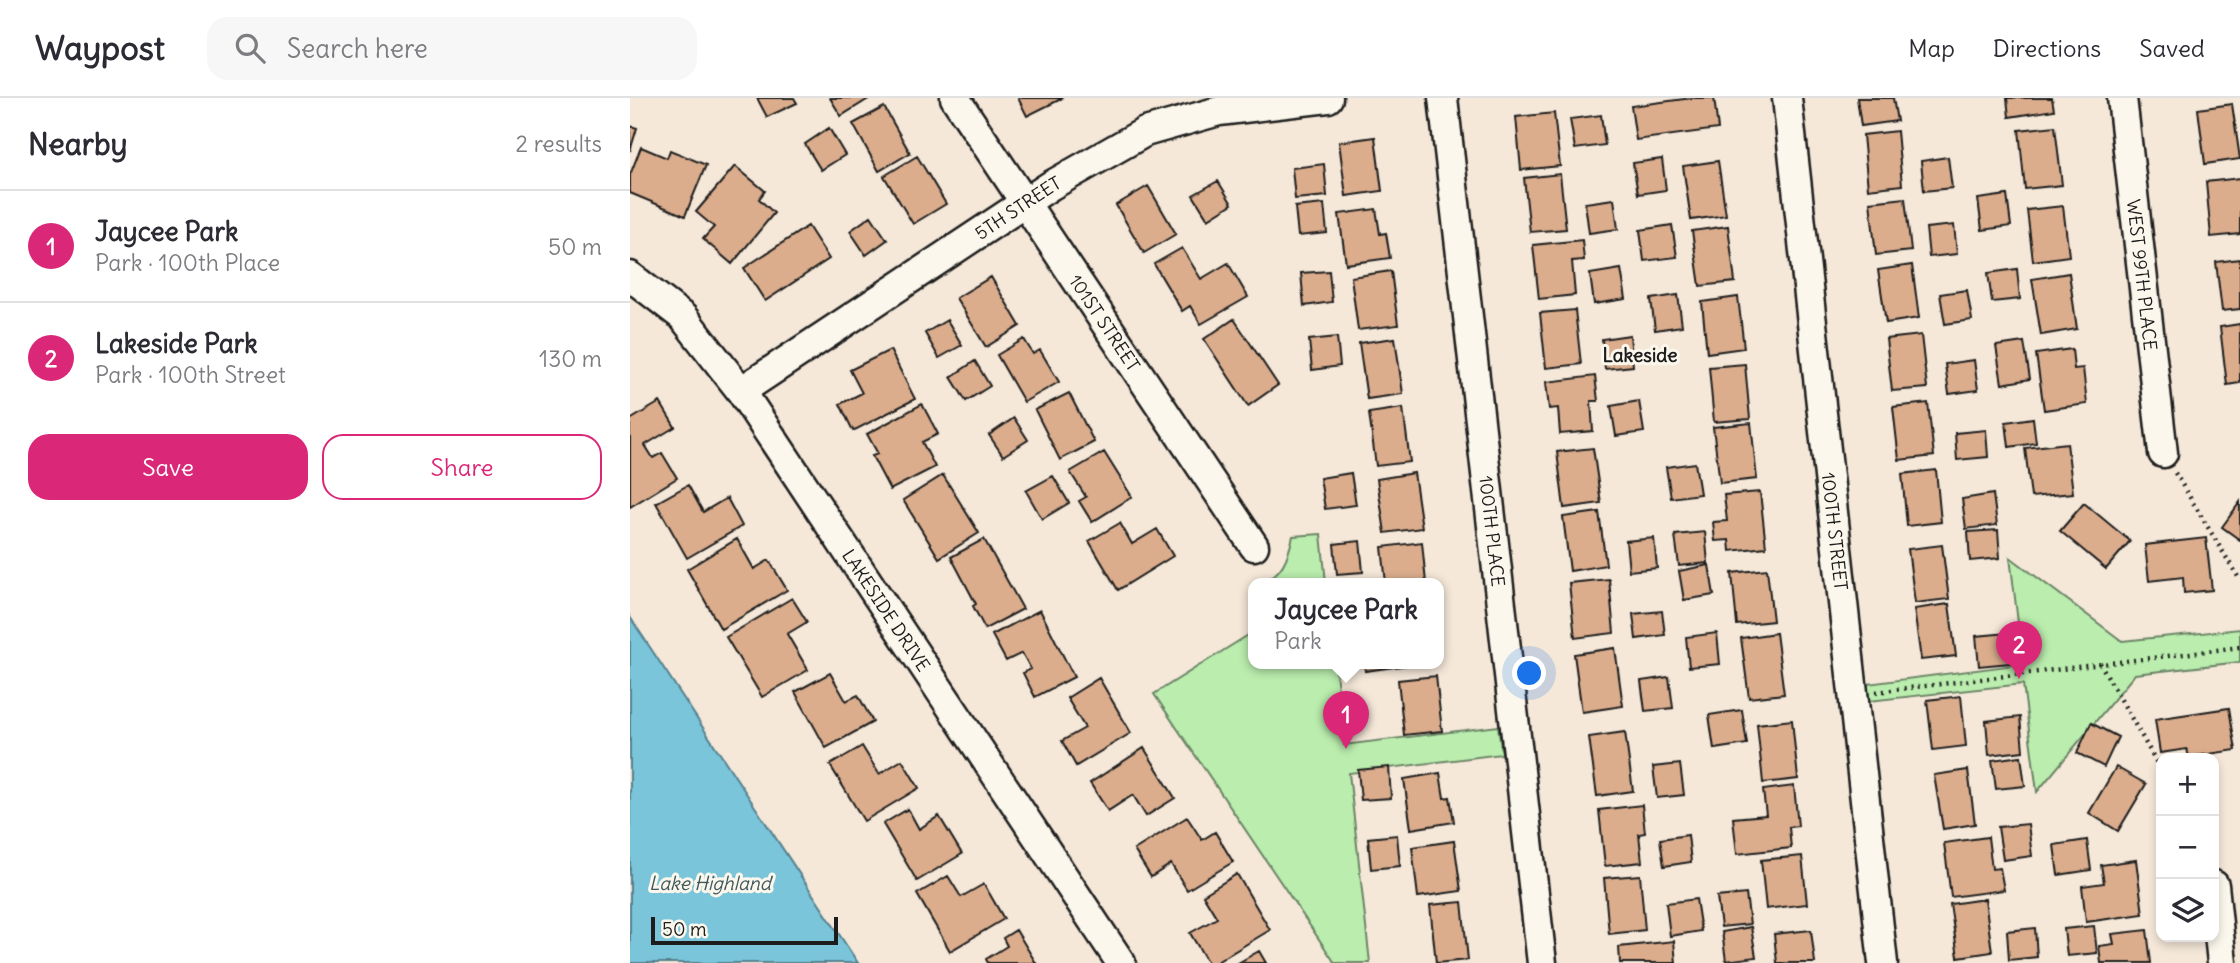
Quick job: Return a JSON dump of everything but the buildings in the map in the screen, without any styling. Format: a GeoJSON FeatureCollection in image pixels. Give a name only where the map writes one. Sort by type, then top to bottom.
{"type":"FeatureCollection","features":[{"type":"Feature","properties":{"kind":"street","name":"101ST STREET"},"geometry":{"type":"LineString","coordinates":[[955,98],[1254,546]]}},
{"type":"Feature","properties":{"kind":"street","name":"5TH STREET"},"geometry":{"type":"LineString","coordinates":[[741,391],[1086,163],[1146,132],[1219,111],[1328,98]]}},
{"type":"Feature","properties":{"kind":"street","name":"100TH PLACE"},"geometry":{"type":"LineString","coordinates":[[1443,98],[1542,963]]}},
{"type":"Feature","properties":{"kind":"street","name":"100TH STREET"},"geometry":{"type":"LineString","coordinates":[[1787,98],[1883,963]]}},
{"type":"Feature","properties":{"kind":"street","name":"WEST 99TH PLACE"},"geometry":{"type":"LineString","coordinates":[[2123,98],[2163,453]]}},
{"type":"Feature","properties":{"kind":"street","name":"LAKESIDE DRIVE"},"geometry":{"type":"LineString","coordinates":[[630,276],[683,317],[741,391],[1121,963]]}},
{"type":"Feature","properties":{"kind":"street"},"geometry":{"type":"LineString","coordinates":[[2219,933],[2222,963]]}},
{"type":"Feature","properties":{"kind":"path"},"geometry":{"type":"LineString","coordinates":[[2163,453],[2240,580]]}},
{"type":"Feature","properties":{"kind":"path"},"geometry":{"type":"LineString","coordinates":[[1854,695],[2240,647]]}},
{"type":"Feature","properties":{"kind":"path"},"geometry":{"type":"LineString","coordinates":[[2100,663],[2156,761]]}},
{"type":"Feature","properties":{"kind":"green space"},"geometry":{"type":"Polygon","coordinates":[[[1321,534],[1325,578],[1270,578],[1283,565],[1293,536],[1321,534]]]}},
{"type":"Feature","properties":{"kind":"green space"},"geometry":{"type":"Polygon","coordinates":[[[2010,557],[2122,641],[2240,629],[2240,662],[2135,674],[2037,792],[2023,684],[1869,701],[1867,684],[2023,664],[2010,557]]]}},
{"type":"Feature","properties":{"kind":"green space"},"geometry":{"type":"Polygon","coordinates":[[[1248,635],[1248,669],[1336,669],[1344,745],[1498,726],[1502,754],[1349,773],[1370,963],[1335,963],[1154,694],[1248,635]]]}},
{"type":"Feature","properties":{"kind":"water","name":"Lake Highland"},"geometry":{"type":"Polygon","coordinates":[[[630,617],[858,963],[630,963],[630,617]]]}},
{"type":"Feature","properties":{"kind":"place","name":"Lakeside Park"},"geometry":{"type":"Point","coordinates":[2019,679]}},
{"type":"Feature","properties":{"kind":"place","name":"Jaycee Park"},"geometry":{"type":"Point","coordinates":[1346,749]}},
{"type":"Feature","properties":{"kind":"district","name":"Lakeside"},"geometry":{"type":"Point","coordinates":[1640,355]}}]}
